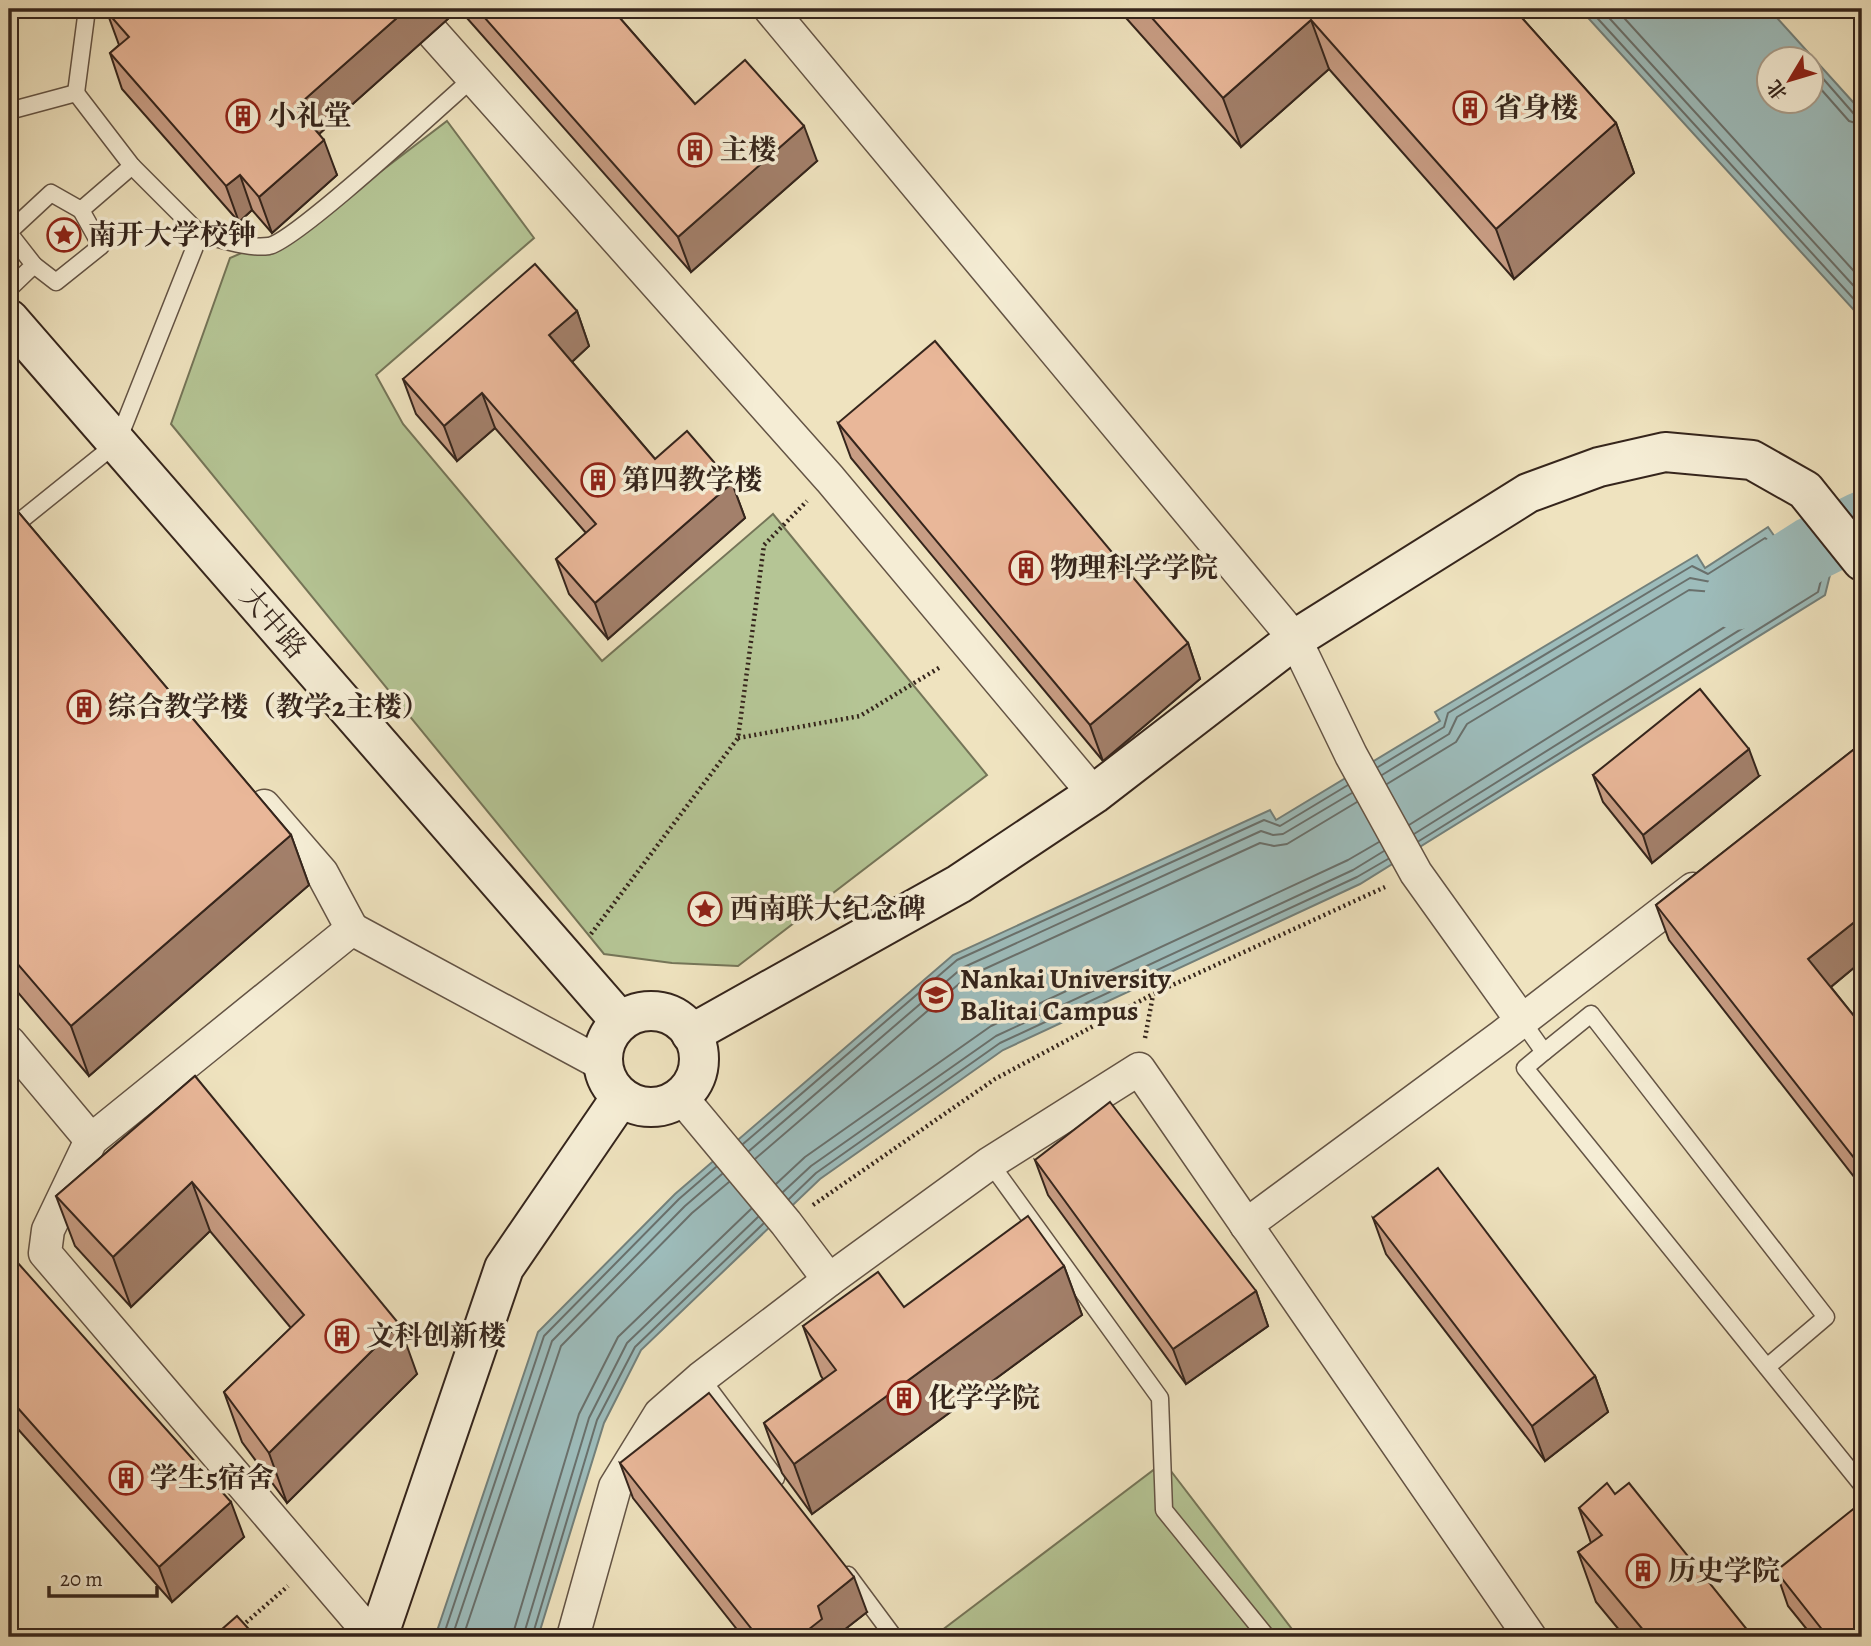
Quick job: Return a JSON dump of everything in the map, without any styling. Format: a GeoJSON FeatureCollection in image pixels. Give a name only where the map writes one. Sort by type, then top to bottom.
{"type":"FeatureCollection","features":[{"type":"Feature","properties":{"kind":"street"},"geometry":{"type":"LineString","coordinates":[[770,9],[1295,639],[1351,755],[1416,873],[1522,1021]]}},
{"type":"Feature","properties":{"kind":"street"},"geometry":{"type":"LineString","coordinates":[[433,33],[830,479],[1094,794]]}},
{"type":"Feature","properties":{"kind":"street","name":"大中路"},"geometry":{"type":"LineString","coordinates":[[9,319],[620,1021]]}},
{"type":"Feature","properties":{"kind":"street"},"geometry":{"type":"LineString","coordinates":[[691,1034],[959,884],[1094,794],[1295,639],[1528,493],[1599,467],[1665,452],[1752,460],[1805,490],[1862,561]]}},
{"type":"Feature","properties":{"kind":"street"},"geometry":{"type":"LineString","coordinates":[[242,780],[322,873],[352,929],[602,1064]]}},
{"type":"Feature","properties":{"kind":"street"},"geometry":{"type":"LineString","coordinates":[[1246,1224],[1522,1021],[1720,868]]}},
{"type":"Feature","properties":{"kind":"street"},"geometry":{"type":"LineString","coordinates":[[352,929],[91,1140],[36,1261],[376,1637],[504,1268],[621,1097]]}},
{"type":"Feature","properties":{"kind":"street"},"geometry":{"type":"LineString","coordinates":[[650,1010],[664,1013],[677,1018],[691,1034],[699,1054],[698,1069],[694,1082],[681,1097],[659,1107],[643,1107],[621,1097],[606,1079],[602,1064],[603,1048],[609,1033],[620,1021],[634,1013],[650,1010]]}},
{"type":"Feature","properties":{"kind":"street"},"geometry":{"type":"LineString","coordinates":[[9,1042],[91,1140]]}},
{"type":"Feature","properties":{"kind":"street"},"geometry":{"type":"LineString","coordinates":[[573,1637],[615,1487],[660,1415],[701,1378],[829,1280],[990,1163],[1139,1069],[1530,1637]]}},
{"type":"Feature","properties":{"kind":"street"},"geometry":{"type":"LineString","coordinates":[[681,1097],[786,1223],[829,1280]]}},
{"type":"Feature","properties":{"kind":"lane"},"geometry":{"type":"LineString","coordinates":[[87,9],[76,93],[132,166],[200,234],[236,243],[270,246],[310,220],[473,78]]}},
{"type":"Feature","properties":{"kind":"lane"},"geometry":{"type":"LineString","coordinates":[[9,111],[76,93]]}},
{"type":"Feature","properties":{"kind":"lane"},"geometry":{"type":"LineString","coordinates":[[81,210],[132,166]]}},
{"type":"Feature","properties":{"kind":"lane"},"geometry":{"type":"LineString","coordinates":[[51,193],[81,210],[101,246],[56,282],[34,265],[9,232],[51,193]]}},
{"type":"Feature","properties":{"kind":"lane"},"geometry":{"type":"LineString","coordinates":[[22,524],[117,443],[200,234]]}},
{"type":"Feature","properties":{"kind":"lane"},"geometry":{"type":"LineString","coordinates":[[9,289],[34,265]]}},
{"type":"Feature","properties":{"kind":"lane"},"geometry":{"type":"LineString","coordinates":[[1768,1367],[1826,1317],[1591,1014],[1525,1068],[1862,1485]]}},
{"type":"Feature","properties":{"kind":"lane"},"geometry":{"type":"LineString","coordinates":[[1522,1021],[1545,1052]]}},
{"type":"Feature","properties":{"kind":"lane"},"geometry":{"type":"LineString","coordinates":[[990,1163],[1160,1398],[1164,1510],[1268,1637]]}},
{"type":"Feature","properties":{"kind":"lane"},"geometry":{"type":"LineString","coordinates":[[701,1378],[790,1497]]}},
{"type":"Feature","properties":{"kind":"lane"},"geometry":{"type":"LineString","coordinates":[[838,1562],[894,1637]]}},
{"type":"Feature","properties":{"kind":"path"},"geometry":{"type":"LineString","coordinates":[[570,963],[738,738],[764,545],[830,479]]}},
{"type":"Feature","properties":{"kind":"path"},"geometry":{"type":"LineString","coordinates":[[738,738],[860,716],[972,648]]}},
{"type":"Feature","properties":{"kind":"path"},"geometry":{"type":"LineString","coordinates":[[786,1223],[995,1079],[1153,994],[1416,873]]}},
{"type":"Feature","properties":{"kind":"path"},"geometry":{"type":"LineString","coordinates":[[1139,1069],[1153,994]]}},
{"type":"Feature","properties":{"kind":"path"},"geometry":{"type":"LineString","coordinates":[[240,1628],[313,1565]]}},
{"type":"Feature","properties":{"kind":"green space"},"geometry":{"type":"Polygon","coordinates":[[[447,121],[534,238],[376,375],[403,424],[602,661],[773,514],[987,775],[738,966],[672,963],[604,954],[171,424],[230,258],[316,221],[447,121]]]}},
{"type":"Feature","properties":{"kind":"green space"},"geometry":{"type":"Polygon","coordinates":[[[1164,1462],[1298,1637],[933,1637],[1164,1462]]]}},
{"type":"Feature","properties":{"kind":"water"},"geometry":{"type":"Polygon","coordinates":[[[1580,9],[1769,9],[1802,46],[1756,46],[1756,116],[1826,116],[1826,72],[1862,112],[1862,319],[1580,9]]]}},
{"type":"Feature","properties":{"kind":"water"},"geometry":{"type":"Polygon","coordinates":[[[1768,527],[1775,537],[1812,549],[1830,575],[1825,595],[1360,884],[1003,1050],[820,1179],[641,1350],[604,1423],[538,1637],[435,1637],[538,1332],[675,1194],[953,955],[1270,810],[1276,820],[1440,721],[1435,712],[1697,555],[1705,568],[1768,527]]]}},
{"type":"Feature","properties":{"kind":"building","name":"小礼堂"},"geometry":{"type":"Polygon","coordinates":[[[111,9],[407,9],[296,107],[324,140],[259,197],[240,175],[226,186],[110,53],[129,37],[107,12],[111,9]]]}},
{"type":"Feature","properties":{"kind":"building","name":"主楼"},"geometry":{"type":"Polygon","coordinates":[[[477,9],[612,9],[695,104],[745,60],[804,126],[678,237],[477,9]]]}},
{"type":"Feature","properties":{"kind":"building","name":"省身楼"},"geometry":{"type":"Polygon","coordinates":[[[1144,9],[1514,9],[1616,123],[1496,229],[1311,20],[1223,98],[1144,9]]]}},
{"type":"Feature","properties":{"kind":"building","name":"第四教学楼"},"geometry":{"type":"Polygon","coordinates":[[[535,264],[577,311],[549,335],[655,459],[687,431],[732,483],[595,603],[556,559],[596,524],[482,393],[444,426],[403,379],[535,264]]]}},
{"type":"Feature","properties":{"kind":"building","name":"物理科学学院"},"geometry":{"type":"Polygon","coordinates":[[[935,341],[1188,643],[1090,725],[838,423],[935,341]]]}},
{"type":"Feature","properties":{"kind":"building","name":"综合教学楼（教学2主楼）"},"geometry":{"type":"Polygon","coordinates":[[[9,501],[291,835],[71,1026],[9,954],[9,501]]]}},
{"type":"Feature","properties":{"kind":"building"},"geometry":{"type":"Polygon","coordinates":[[[1700,689],[1749,749],[1643,835],[1593,775],[1700,689]]]}},
{"type":"Feature","properties":{"kind":"building"},"geometry":{"type":"Polygon","coordinates":[[[1862,743],[1862,916],[1808,959],[1862,1026],[1862,1168],[1656,905],[1862,743]]]}},
{"type":"Feature","properties":{"kind":"building"},"geometry":{"type":"Polygon","coordinates":[[[195,1076],[399,1324],[269,1453],[224,1392],[304,1315],[192,1182],[113,1257],[56,1196],[195,1076]]]}},
{"type":"Feature","properties":{"kind":"building"},"geometry":{"type":"Polygon","coordinates":[[[1110,1102],[1256,1291],[1173,1349],[1035,1160],[1110,1102]]]}},
{"type":"Feature","properties":{"kind":"building"},"geometry":{"type":"Polygon","coordinates":[[[1438,1168],[1595,1376],[1532,1426],[1373,1218],[1438,1168]]]}},
{"type":"Feature","properties":{"kind":"building"},"geometry":{"type":"Polygon","coordinates":[[[1028,1216],[1064,1266],[794,1464],[764,1423],[836,1370],[803,1326],[878,1272],[904,1307],[1028,1216]]]}},
{"type":"Feature","properties":{"kind":"building","name":"学生5宿舍"},"geometry":{"type":"Polygon","coordinates":[[[17,1262],[231,1502],[159,1567],[9,1398],[9,1270],[17,1262]]]}},
{"type":"Feature","properties":{"kind":"building"},"geometry":{"type":"Polygon","coordinates":[[[709,1393],[854,1577],[818,1606],[822,1619],[799,1637],[758,1637],[620,1463],[709,1393]]]}},
{"type":"Feature","properties":{"kind":"building"},"geometry":{"type":"Polygon","coordinates":[[[1607,1483],[1615,1494],[1629,1483],[1753,1637],[1649,1637],[1578,1552],[1602,1535],[1579,1508],[1607,1483]]]}},
{"type":"Feature","properties":{"kind":"building"},"geometry":{"type":"Polygon","coordinates":[[[1862,1502],[1862,1637],[1828,1637],[1776,1571],[1862,1502]]]}},
{"type":"Feature","properties":{"kind":"building"},"geometry":{"type":"Polygon","coordinates":[[[237,1616],[256,1637],[213,1637],[237,1616]]]}},
{"type":"Feature","properties":{"kind":"waterway"},"geometry":{"type":"LineString","coordinates":[[1737,597],[1812,549],[1862,524]]}},
{"type":"Feature","properties":{"kind":"place","name":"省身楼"},"geometry":{"type":"Point","coordinates":[1470,108]}},
{"type":"Feature","properties":{"kind":"place","name":"小礼堂"},"geometry":{"type":"Point","coordinates":[243,116]}},
{"type":"Feature","properties":{"kind":"place","name":"主楼"},"geometry":{"type":"Point","coordinates":[695,150]}},
{"type":"Feature","properties":{"kind":"place","name":"南开大学校钟"},"geometry":{"type":"Point","coordinates":[64,235]}},
{"type":"Feature","properties":{"kind":"place","name":"第四教学楼"},"geometry":{"type":"Point","coordinates":[598,480]}},
{"type":"Feature","properties":{"kind":"place","name":"物理科学学院"},"geometry":{"type":"Point","coordinates":[1026,568]}},
{"type":"Feature","properties":{"kind":"place","name":"综合教学楼（教学2主楼）"},"geometry":{"type":"Point","coordinates":[84,707]}},
{"type":"Feature","properties":{"kind":"place","name":"西南联大纪念碑"},"geometry":{"type":"Point","coordinates":[705,909]}},
{"type":"Feature","properties":{"kind":"place","name":"Nankai University Balitai Campus"},"geometry":{"type":"Point","coordinates":[936,995]}},
{"type":"Feature","properties":{"kind":"place","name":"文科创新楼"},"geometry":{"type":"Point","coordinates":[342,1336]}},
{"type":"Feature","properties":{"kind":"place","name":"化学学院"},"geometry":{"type":"Point","coordinates":[904,1398]}},
{"type":"Feature","properties":{"kind":"place","name":"学生5宿舍"},"geometry":{"type":"Point","coordinates":[126,1478]}},
{"type":"Feature","properties":{"kind":"place","name":"历史学院"},"geometry":{"type":"Point","coordinates":[1643,1571]}}]}
